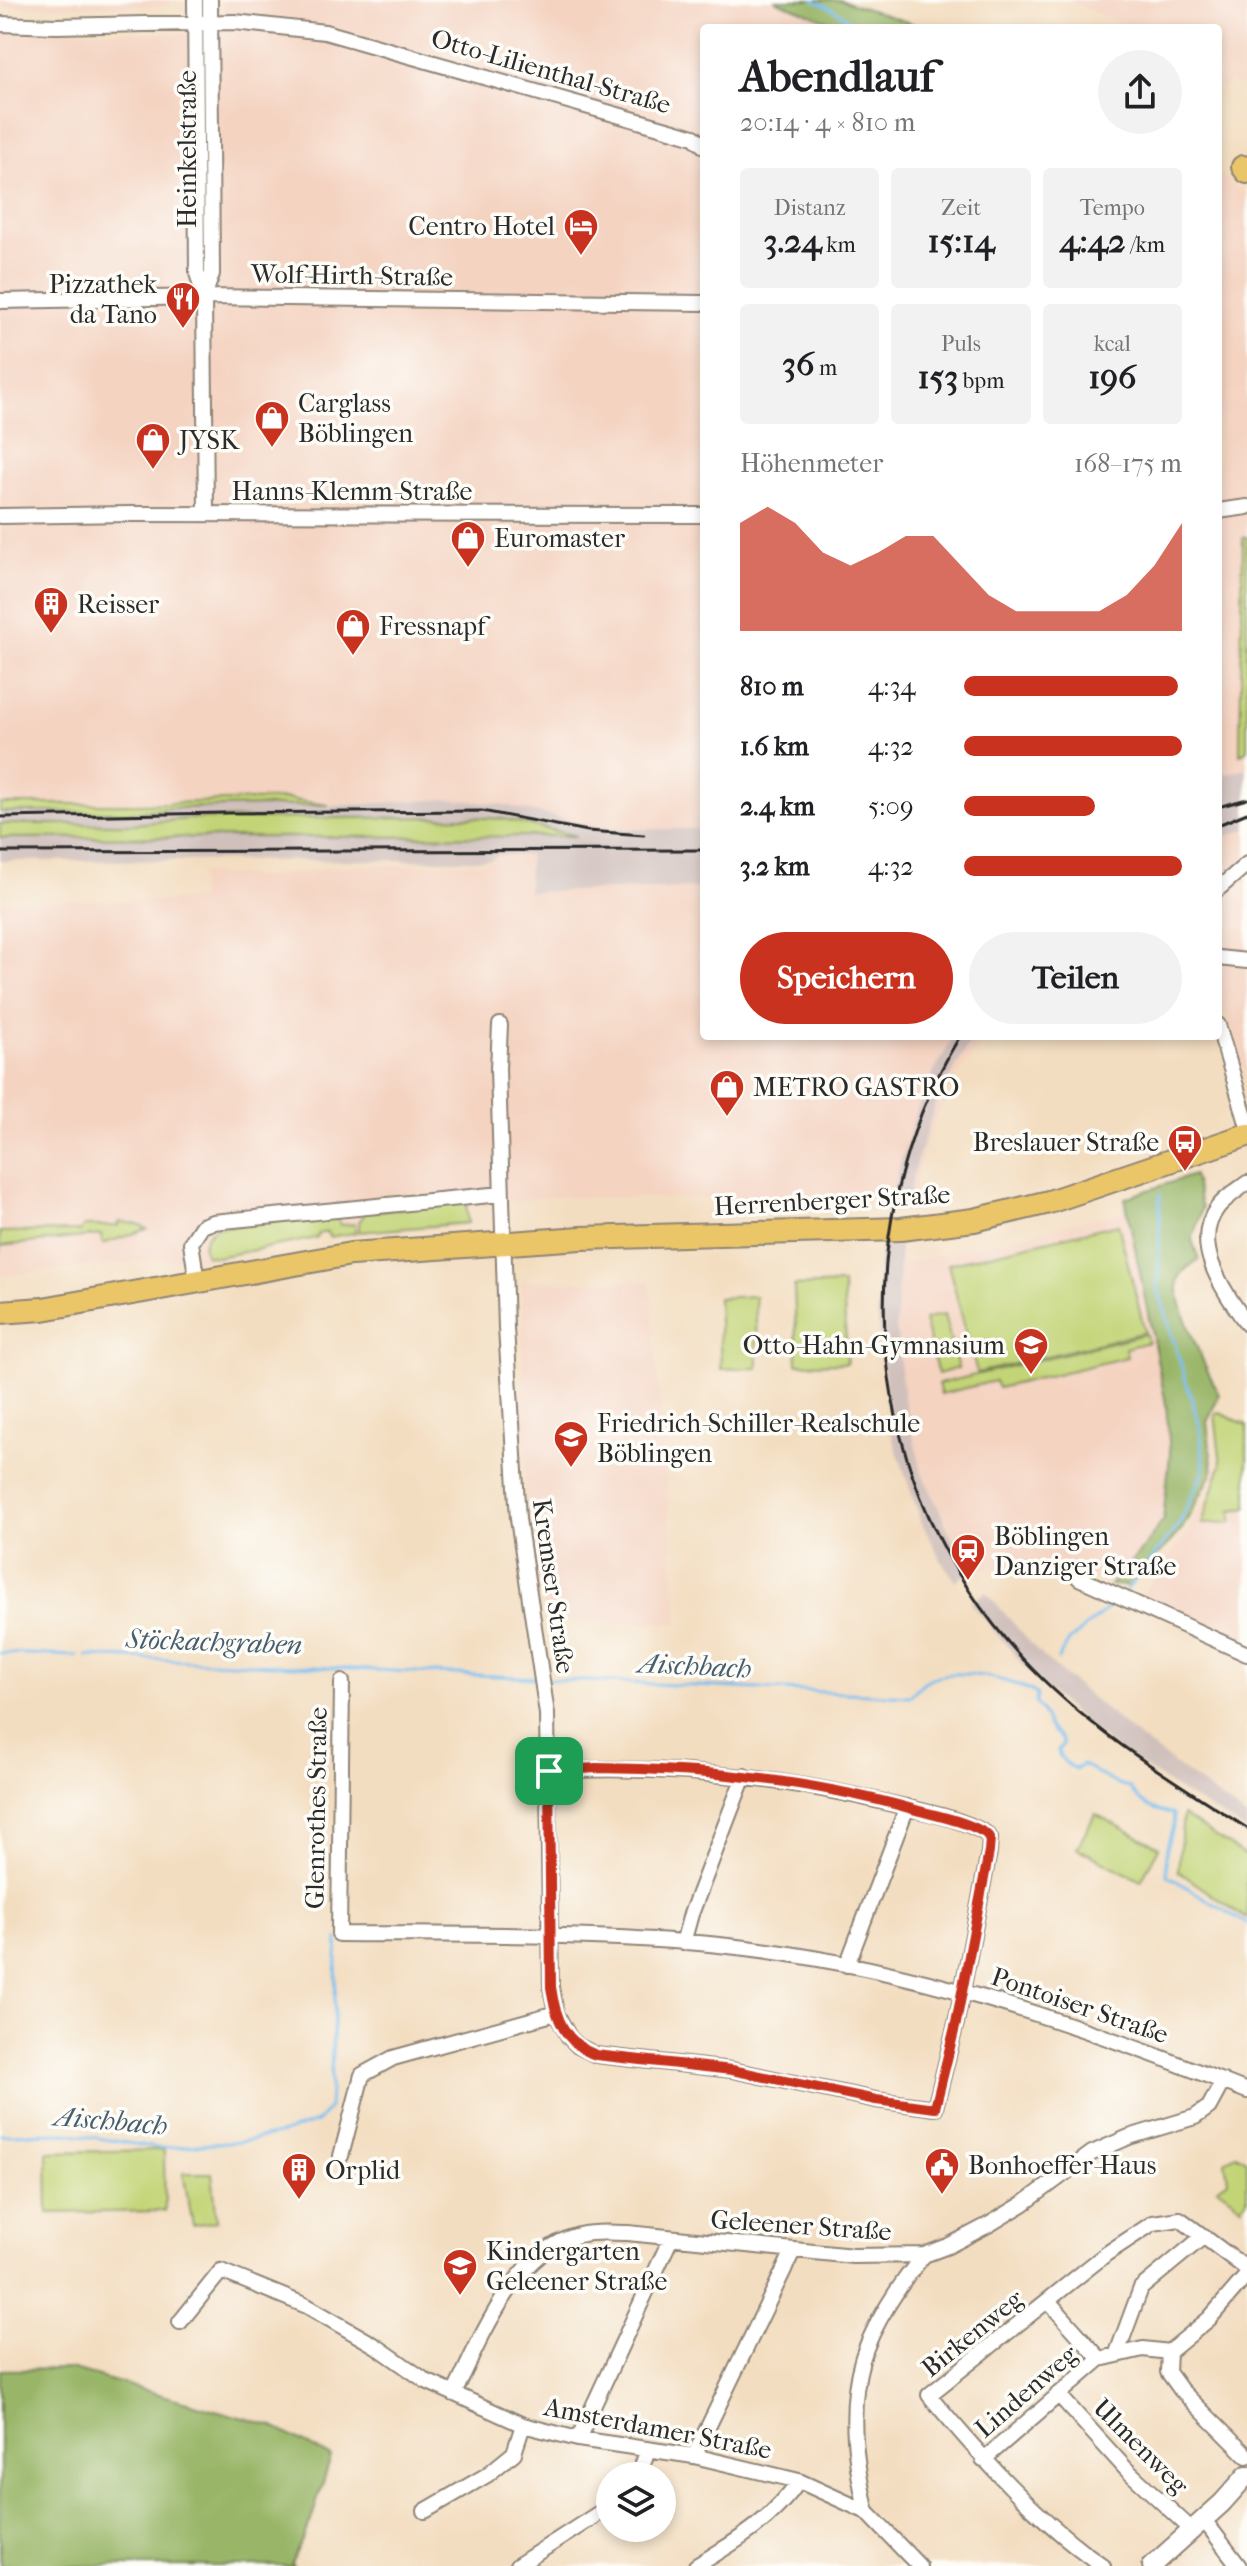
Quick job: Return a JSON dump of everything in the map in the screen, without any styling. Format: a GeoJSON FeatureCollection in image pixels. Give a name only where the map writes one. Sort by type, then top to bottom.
{"type":"FeatureCollection","features":[{"type":"Feature","properties":{"kind":"main road","name":"Herrenberger Straße"},"geometry":{"type":"LineString","coordinates":[[0,1312],[43,1309],[351,1254],[503,1242],[901,1229],[948,1224],[1049,1202],[1247,1135]]}},
{"type":"Feature","properties":{"kind":"street","name":"Heinkelstraße"},"geometry":{"type":"LineString","coordinates":[[195,0],[202,24],[212,274],[204,297],[206,514]]}},
{"type":"Feature","properties":{"kind":"street","name":"Heinkelstraße"},"geometry":{"type":"LineString","coordinates":[[202,24],[210,0]]}},
{"type":"Feature","properties":{"kind":"street","name":"Otto-Lilienthal-Straße"},"geometry":{"type":"LineString","coordinates":[[0,24],[235,22],[338,34],[694,137],[700,142]]}},
{"type":"Feature","properties":{"kind":"street","name":"Wolf-Hirth-Straße"},"geometry":{"type":"LineString","coordinates":[[0,301],[204,297],[700,303]]}},
{"type":"Feature","properties":{"kind":"street"},"geometry":{"type":"LineString","coordinates":[[1222,510],[1247,507]]}},
{"type":"Feature","properties":{"kind":"street","name":"Hanns-Klemm-Straße"},"geometry":{"type":"LineString","coordinates":[[0,516],[700,515]]}},
{"type":"Feature","properties":{"kind":"street"},"geometry":{"type":"LineString","coordinates":[[1222,886],[1247,864]]}},
{"type":"Feature","properties":{"kind":"street"},"geometry":{"type":"LineString","coordinates":[[1222,958],[1247,961]]}},
{"type":"Feature","properties":{"kind":"street"},"geometry":{"type":"LineString","coordinates":[[500,1025],[498,1069],[503,1242]]}},
{"type":"Feature","properties":{"kind":"street"},"geometry":{"type":"LineString","coordinates":[[1222,1039],[1247,1123]]}},
{"type":"Feature","properties":{"kind":"street"},"geometry":{"type":"LineString","coordinates":[[1247,1183],[1220,1203],[1205,1238],[1213,1266],[1247,1324]]}},
{"type":"Feature","properties":{"kind":"street"},"geometry":{"type":"LineString","coordinates":[[197,1281],[191,1243],[202,1226],[213,1222],[501,1194]]}},
{"type":"Feature","properties":{"kind":"street","name":"Kremser Straße"},"geometry":{"type":"LineString","coordinates":[[503,1242],[518,1519],[543,1679],[549,1771],[549,1937],[556,2013]]}},
{"type":"Feature","properties":{"kind":"street"},"geometry":{"type":"LineString","coordinates":[[1079,1578],[1247,1654]]}},
{"type":"Feature","properties":{"kind":"street","name":"Glenrothes Straße"},"geometry":{"type":"LineString","coordinates":[[339,1934],[342,1682]]}},
{"type":"Feature","properties":{"kind":"street"},"geometry":{"type":"LineString","coordinates":[[341,2156],[362,2075],[393,2058],[556,2013],[569,2037],[578,2046],[596,2055],[732,2070],[876,2100],[935,2108],[989,1852],[990,1838],[981,1830],[907,1807],[802,1784],[744,1776],[628,1769],[549,1771]]}},
{"type":"Feature","properties":{"kind":"street"},"geometry":{"type":"LineString","coordinates":[[683,1943],[691,1914],[744,1776]]}},
{"type":"Feature","properties":{"kind":"street"},"geometry":{"type":"LineString","coordinates":[[847,1965],[907,1807]]}},
{"type":"Feature","properties":{"kind":"street","name":"Pontoiser Straße"},"geometry":{"type":"LineString","coordinates":[[339,1934],[549,1937],[683,1943],[755,1950],[847,1965],[962,1991],[1086,2029],[1247,2091]]}},
{"type":"Feature","properties":{"kind":"street","name":"Geleener Straße"},"geometry":{"type":"LineString","coordinates":[[454,2394],[507,2294],[533,2260],[565,2240],[591,2233],[853,2256],[924,2255],[948,2246],[1023,2204],[1092,2153],[1129,2137],[1195,2117],[1209,2107],[1223,2081]]}},
{"type":"Feature","properties":{"kind":"street","name":"Birkenweg"},"geometry":{"type":"LineString","coordinates":[[1103,2566],[1040,2517],[983,2460],[929,2395],[1106,2254],[1153,2223],[1180,2219],[1247,2269]]}},
{"type":"Feature","properties":{"kind":"street"},"geometry":{"type":"LineString","coordinates":[[1117,2353],[1141,2288],[1204,2236]]}},
{"type":"Feature","properties":{"kind":"street"},"geometry":{"type":"LineString","coordinates":[[578,2439],[671,2238]]}},
{"type":"Feature","properties":{"kind":"street"},"geometry":{"type":"LineString","coordinates":[[694,2456],[793,2251]]}},
{"type":"Feature","properties":{"kind":"street"},"geometry":{"type":"LineString","coordinates":[[867,2512],[857,2474],[854,2414],[862,2360],[881,2319],[911,2270],[924,2255]]}},
{"type":"Feature","properties":{"kind":"street","name":"Amsterdamer Straße"},"geometry":{"type":"LineString","coordinates":[[180,2322],[221,2271],[307,2306],[376,2346],[426,2381],[523,2425],[578,2439],[694,2456],[799,2481],[867,2512],[919,2566]]}},
{"type":"Feature","properties":{"kind":"street"},"geometry":{"type":"LineString","coordinates":[[1247,2275],[1209,2319],[1169,2352],[1168,2372],[1181,2390],[1247,2456]]}},
{"type":"Feature","properties":{"kind":"street","name":"Lindenweg"},"geometry":{"type":"LineString","coordinates":[[1049,2302],[1100,2359]]}},
{"type":"Feature","properties":{"kind":"street","name":"Lindenweg"},"geometry":{"type":"LineString","coordinates":[[983,2460],[1100,2359],[1143,2349],[1169,2352]]}},
{"type":"Feature","properties":{"kind":"street","name":"Ulmenweg"},"geometry":{"type":"LineString","coordinates":[[1058,2394],[1126,2469],[1198,2525],[1239,2566]]}},
{"type":"Feature","properties":{"kind":"street"},"geometry":{"type":"LineString","coordinates":[[425,2511],[487,2475],[514,2453],[523,2425]]}},
{"type":"Feature","properties":{"kind":"street"},"geometry":{"type":"LineString","coordinates":[[643,2462],[648,2450]]}},
{"type":"Feature","properties":{"kind":"street"},"geometry":{"type":"LineString","coordinates":[[1152,2566],[1247,2475]]}},
{"type":"Feature","properties":{"kind":"street"},"geometry":{"type":"LineString","coordinates":[[696,2566],[758,2527],[783,2505],[799,2481]]}},
{"type":"Feature","properties":{"kind":"street"},"geometry":{"type":"LineString","coordinates":[[517,2566],[596,2515]]}},
{"type":"Feature","properties":{"kind":"shaded area"},"geometry":{"type":"Polygon","coordinates":[[[0,0],[171,0],[170,6],[0,7],[0,0]]]}},
{"type":"Feature","properties":{"kind":"shaded area"},"geometry":{"type":"Polygon","coordinates":[[[223,0],[774,0],[830,24],[700,24],[700,1040],[983,1040],[951,1084],[923,1150],[912,1200],[543,1197],[456,1211],[386,1230],[329,1237],[327,1232],[318,1234],[317,1238],[217,1258],[155,1260],[0,1276],[0,901],[199,900],[201,873],[264,877],[341,866],[484,863],[499,855],[606,856],[447,799],[329,804],[286,798],[0,804],[0,29],[164,33],[226,30],[223,0]]]}},
{"type":"Feature","properties":{"kind":"shaded area"},"geometry":{"type":"Polygon","coordinates":[[[1066,0],[1247,0],[1247,89],[1230,82],[1222,89],[1222,24],[1122,24],[1066,0]]]}},
{"type":"Feature","properties":{"kind":"shaded area"},"geometry":{"type":"Polygon","coordinates":[[[1222,175],[1247,196],[1247,1082],[1227,1015],[1222,1014],[1222,175]]]}},
{"type":"Feature","properties":{"kind":"shaded area"},"geometry":{"type":"Polygon","coordinates":[[[1247,768],[1247,829],[1222,838],[1222,775],[1247,768]]]}},
{"type":"Feature","properties":{"kind":"shaded area"},"geometry":{"type":"Polygon","coordinates":[[[447,799],[500,804],[605,829],[700,829],[700,888],[528,892],[529,855],[499,855],[490,860],[0,861],[0,838],[573,835],[504,819],[468,817],[0,824],[0,812],[136,812],[170,808],[327,806],[447,799]]]}},
{"type":"Feature","properties":{"kind":"shaded area"},"geometry":{"type":"Polygon","coordinates":[[[952,1040],[971,1040],[935,1106],[916,1163],[905,1210],[886,1211],[915,1115],[928,1083],[952,1040]]]}},
{"type":"Feature","properties":{"kind":"shaded area","name":"Otto-Hahn-Gymnasium"},"geometry":{"type":"Polygon","coordinates":[[[1128,1210],[1166,1404],[1170,1454],[1163,1520],[1142,1550],[1110,1585],[1053,1563],[973,1570],[937,1508],[911,1433],[896,1327],[898,1265],[1128,1210]]]}},
{"type":"Feature","properties":{"kind":"shaded area"},"geometry":{"type":"Polygon","coordinates":[[[880,1246],[900,1246],[896,1327],[904,1399],[922,1472],[952,1538],[973,1570],[956,1581],[942,1562],[921,1521],[891,1433],[877,1312],[880,1246]]]}},
{"type":"Feature","properties":{"kind":"shaded area"},"geometry":{"type":"Polygon","coordinates":[[[521,1281],[650,1281],[678,1623],[548,1621],[535,1576],[525,1495],[521,1281]]]}},
{"type":"Feature","properties":{"kind":"shaded area"},"geometry":{"type":"Polygon","coordinates":[[[1247,1443],[1247,1654],[1135,1604],[1192,1525],[1208,1495],[1215,1467],[1247,1443]]]}},
{"type":"Feature","properties":{"kind":"shaded area"},"geometry":{"type":"Polygon","coordinates":[[[986,1592],[1042,1656],[1138,1737],[1247,1818],[1247,1831],[1107,1742],[1036,1680],[970,1602],[986,1592]]]}},
{"type":"Feature","properties":{"kind":"green space"},"geometry":{"type":"Polygon","coordinates":[[[774,0],[840,0],[914,24],[830,24],[774,0]]]}},
{"type":"Feature","properties":{"kind":"green space"},"geometry":{"type":"Polygon","coordinates":[[[1247,537],[1247,751],[1240,754],[1243,538],[1247,537]]]}},
{"type":"Feature","properties":{"kind":"green space"},"geometry":{"type":"Polygon","coordinates":[[[286,799],[329,805],[170,808],[136,812],[0,812],[0,804],[138,804],[286,799]]]}},
{"type":"Feature","properties":{"kind":"green space"},"geometry":{"type":"Polygon","coordinates":[[[504,819],[576,836],[0,838],[0,824],[504,819]]]}},
{"type":"Feature","properties":{"kind":"green space"},"geometry":{"type":"Polygon","coordinates":[[[1193,1175],[1202,1208],[1192,1240],[1199,1260],[1181,1275],[1178,1293],[1193,1339],[1219,1395],[1207,1422],[1213,1472],[1182,1529],[1130,1586],[1110,1585],[1142,1550],[1163,1520],[1170,1454],[1166,1404],[1125,1198],[1193,1175]]]}},
{"type":"Feature","properties":{"kind":"green space"},"geometry":{"type":"Polygon","coordinates":[[[466,1201],[468,1223],[359,1232],[359,1222],[366,1212],[466,1201]]]}},
{"type":"Feature","properties":{"kind":"green space"},"geometry":{"type":"Polygon","coordinates":[[[334,1215],[341,1225],[355,1224],[355,1233],[329,1237],[327,1232],[318,1234],[317,1238],[217,1257],[206,1255],[204,1251],[204,1240],[215,1228],[334,1215]]]}},
{"type":"Feature","properties":{"kind":"green space"},"geometry":{"type":"Polygon","coordinates":[[[119,1222],[138,1224],[147,1229],[103,1244],[101,1235],[1,1246],[0,1254],[0,1232],[80,1231],[84,1226],[119,1226],[119,1222]]]}},
{"type":"Feature","properties":{"kind":"green space"},"geometry":{"type":"Polygon","coordinates":[[[1118,1224],[1145,1332],[977,1373],[948,1264],[1118,1224]]]}},
{"type":"Feature","properties":{"kind":"green space"},"geometry":{"type":"Polygon","coordinates":[[[843,1284],[847,1363],[797,1364],[794,1286],[843,1284]]]}},
{"type":"Feature","properties":{"kind":"green space"},"geometry":{"type":"Polygon","coordinates":[[[755,1296],[758,1368],[721,1369],[718,1298],[755,1296]]]}},
{"type":"Feature","properties":{"kind":"green space"},"geometry":{"type":"Polygon","coordinates":[[[944,1315],[958,1368],[938,1374],[924,1320],[944,1315]]]}},
{"type":"Feature","properties":{"kind":"green space"},"geometry":{"type":"Polygon","coordinates":[[[1146,1334],[1148,1342],[1125,1348],[1127,1357],[998,1388],[995,1381],[941,1394],[938,1384],[1146,1334]]]}},
{"type":"Feature","properties":{"kind":"green space"},"geometry":{"type":"Polygon","coordinates":[[[1220,1413],[1247,1425],[1247,1508],[1232,1510],[1232,1522],[1202,1524],[1221,1465],[1215,1414],[1220,1413]]]}},
{"type":"Feature","properties":{"kind":"green space"},"geometry":{"type":"Polygon","coordinates":[[[1095,1814],[1159,1847],[1141,1881],[1077,1848],[1095,1814]]]}},
{"type":"Feature","properties":{"kind":"green space"},"geometry":{"type":"Polygon","coordinates":[[[1183,1815],[1247,1857],[1247,1919],[1178,1871],[1183,1815]]]}},
{"type":"Feature","properties":{"kind":"green space"},"geometry":{"type":"Polygon","coordinates":[[[164,2150],[165,2211],[48,2213],[47,2152],[164,2150]]]}},
{"type":"Feature","properties":{"kind":"green space"},"geometry":{"type":"Polygon","coordinates":[[[1236,2154],[1247,2160],[1247,2199],[1242,2206],[1217,2188],[1228,2180],[1225,2161],[1236,2154]]]}},
{"type":"Feature","properties":{"kind":"green space"},"geometry":{"type":"Polygon","coordinates":[[[183,2173],[212,2173],[217,2221],[193,2225],[183,2173]]]}},
{"type":"Feature","properties":{"kind":"green space"},"geometry":{"type":"Polygon","coordinates":[[[70,2369],[272,2426],[331,2457],[310,2524],[291,2563],[293,2566],[0,2566],[0,2370],[70,2369]]]}},
{"type":"Feature","properties":{"kind":"waterway","name":"Aischbach"},"geometry":{"type":"LineString","coordinates":[[814,0],[853,24]]}},
{"type":"Feature","properties":{"kind":"waterway","name":"Aischbach"},"geometry":{"type":"LineString","coordinates":[[1125,1592],[1179,1524],[1204,1470],[1200,1427],[1158,1289],[1160,1195]]}},
{"type":"Feature","properties":{"kind":"waterway","name":"Aischbach"},"geometry":{"type":"LineString","coordinates":[[1058,1659],[1069,1641],[1117,1601]]}},
{"type":"Feature","properties":{"kind":"waterway","name":"Stöckachgraben"},"geometry":{"type":"LineString","coordinates":[[0,1653],[78,1656]]}},
{"type":"Feature","properties":{"kind":"waterway","name":"Stöckachgraben"},"geometry":{"type":"LineString","coordinates":[[87,1656],[538,1678]]}},
{"type":"Feature","properties":{"kind":"waterway","name":"Aischbach"},"geometry":{"type":"LineString","coordinates":[[546,1679],[910,1696],[924,1682],[949,1674],[981,1676],[1012,1683],[1037,1694],[1036,1704],[1062,1742],[1058,1753],[1067,1764],[1076,1769],[1082,1765],[1088,1767],[1114,1783],[1129,1787],[1148,1806],[1173,1814],[1166,1856],[1167,1875],[1247,1924]]}},
{"type":"Feature","properties":{"kind":"waterway","name":"Aischbach"},"geometry":{"type":"LineString","coordinates":[[0,2134],[67,2133],[159,2148],[239,2142],[317,2122],[329,2108],[338,1939]]}},
{"type":"Feature","properties":{"kind":"railway"},"geometry":{"type":"LineString","coordinates":[[1222,806],[1247,799]]}},
{"type":"Feature","properties":{"kind":"railway"},"geometry":{"type":"LineString","coordinates":[[0,817],[482,811],[588,831],[644,835]]}},
{"type":"Feature","properties":{"kind":"railway"},"geometry":{"type":"LineString","coordinates":[[1222,823],[1247,813]]}},
{"type":"Feature","properties":{"kind":"railway"},"geometry":{"type":"LineString","coordinates":[[0,852],[700,850]]}},
{"type":"Feature","properties":{"kind":"railway"},"geometry":{"type":"LineString","coordinates":[[958,1040],[922,1113],[897,1193],[885,1275],[887,1357],[901,1437],[928,1515],[968,1589],[1021,1657],[1046,1683],[1128,1750],[1247,1828]]}},
{"type":"Feature","properties":{"kind":"place","name":"Centro Hotel"},"geometry":{"type":"Point","coordinates":[581,257]}},
{"type":"Feature","properties":{"kind":"place","name":"Pizzathek da Tano"},"geometry":{"type":"Point","coordinates":[183,330]}},
{"type":"Feature","properties":{"kind":"place","name":"Carglass Böblingen"},"geometry":{"type":"Point","coordinates":[272,449]}},
{"type":"Feature","properties":{"kind":"place","name":"JYSK"},"geometry":{"type":"Point","coordinates":[153,471]}},
{"type":"Feature","properties":{"kind":"place","name":"Euromaster"},"geometry":{"type":"Point","coordinates":[468,569]}},
{"type":"Feature","properties":{"kind":"place","name":"Reisser"},"geometry":{"type":"Point","coordinates":[51,635]}},
{"type":"Feature","properties":{"kind":"place","name":"Fressnapf"},"geometry":{"type":"Point","coordinates":[353,657]}},
{"type":"Feature","properties":{"kind":"place","name":"METRO GASTRO"},"geometry":{"type":"Point","coordinates":[727,1118]}},
{"type":"Feature","properties":{"kind":"place","name":"Breslauer Straße"},"geometry":{"type":"Point","coordinates":[1185,1173]}},
{"type":"Feature","properties":{"kind":"place","name":"Otto-Hahn-Gymnasium"},"geometry":{"type":"Point","coordinates":[1031,1376]}},
{"type":"Feature","properties":{"kind":"place","name":"Friedrich-Schiller-Realschule Böblingen"},"geometry":{"type":"Point","coordinates":[571,1469]}},
{"type":"Feature","properties":{"kind":"place","name":"Böblingen Danziger Straße"},"geometry":{"type":"Point","coordinates":[968,1582]}},
{"type":"Feature","properties":{"kind":"place","name":"Bonhoeffer-Haus"},"geometry":{"type":"Point","coordinates":[942,2196]}},
{"type":"Feature","properties":{"kind":"place","name":"Orplid"},"geometry":{"type":"Point","coordinates":[299,2201]}},
{"type":"Feature","properties":{"kind":"place","name":"Kindergarten Geleener Straße"},"geometry":{"type":"Point","coordinates":[460,2297]}},
{"type":"Feature","properties":{"kind":"route"},"geometry":{"type":"LineString","coordinates":[[596,1768],[658,1770],[774,1780],[907,1807],[985,1833],[991,1844],[956,2023],[935,2108],[876,2100],[732,2070],[596,2055],[578,2046],[569,2037],[556,2013],[551,1987],[549,1771],[596,1768]]}}]}
